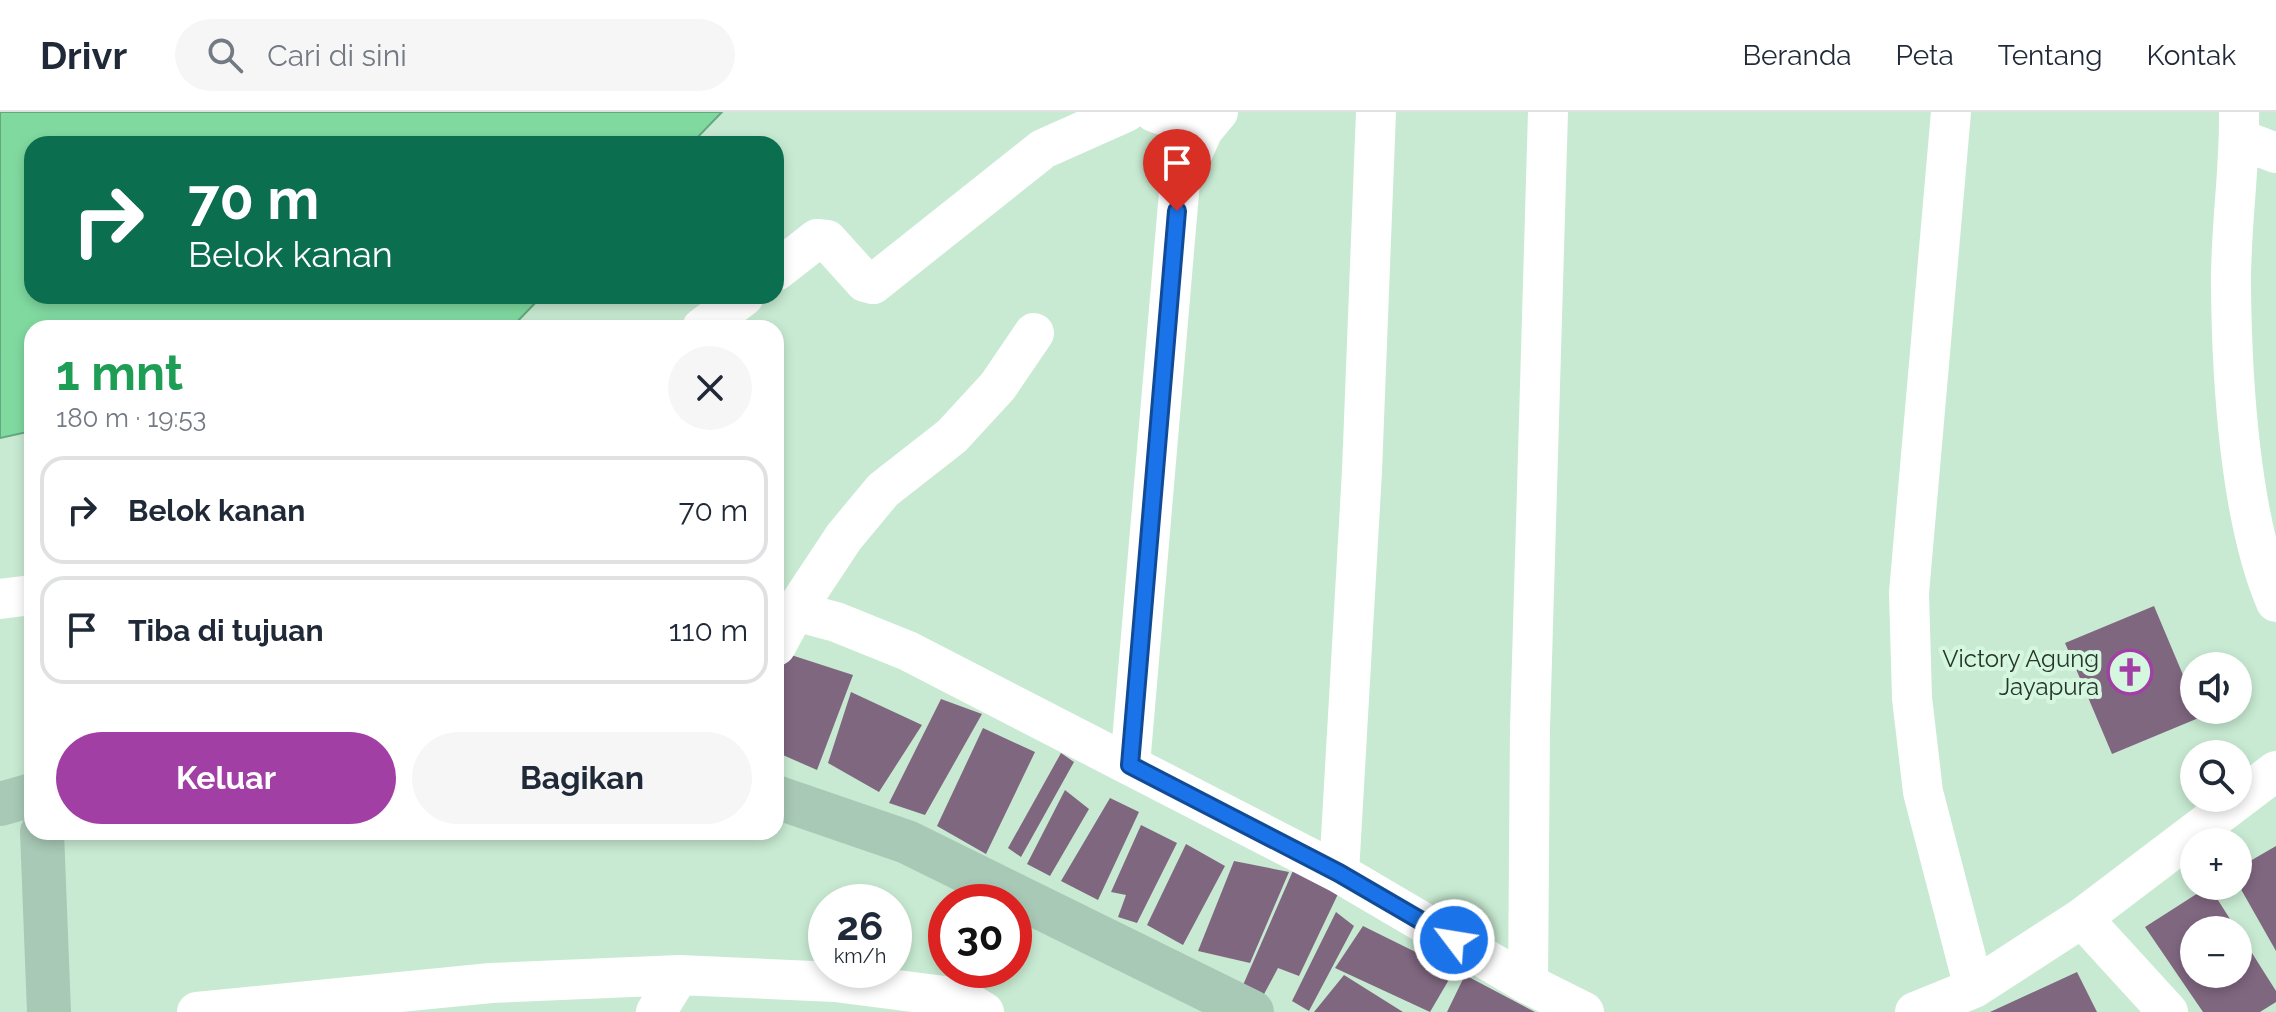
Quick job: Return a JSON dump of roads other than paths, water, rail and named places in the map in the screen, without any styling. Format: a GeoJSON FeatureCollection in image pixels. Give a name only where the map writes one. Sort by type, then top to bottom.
{"type":"FeatureCollection","features":[{"type":"Feature","properties":{"kind":"street"},"geometry":{"type":"LineString","coordinates":[[784,265],[817,239],[827,240],[865,282],[873,284],[1043,149],[1126,112]]}},
{"type":"Feature","properties":{"kind":"street"},"geometry":{"type":"LineString","coordinates":[[1130,765],[1180,181],[1210,121],[1154,112]]}},
{"type":"Feature","properties":{"kind":"street"},"geometry":{"type":"LineString","coordinates":[[1339,873],[1362,471],[1376,112]]}},
{"type":"Feature","properties":{"kind":"street"},"geometry":{"type":"LineString","coordinates":[[1528,984],[1530,728],[1548,112]]}},
{"type":"Feature","properties":{"kind":"street"},"geometry":{"type":"LineString","coordinates":[[1951,112],[1909,593],[1912,698],[1923,792],[1974,988]]}},
{"type":"Feature","properties":{"kind":"street"},"geometry":{"type":"LineString","coordinates":[[2239,126],[2276,153]]}},
{"type":"Feature","properties":{"kind":"street"},"geometry":{"type":"LineString","coordinates":[[2239,126],[2231,288],[2239,436],[2263,572],[2276,602]]}},
{"type":"Feature","properties":{"kind":"street"},"geometry":{"type":"LineString","coordinates":[[712,320],[734,304]]}},
{"type":"Feature","properties":{"kind":"street"},"geometry":{"type":"LineString","coordinates":[[784,631],[844,537],[883,490],[952,436],[998,386],[1034,333]]}},
{"type":"Feature","properties":{"kind":"street"},"geometry":{"type":"LineString","coordinates":[[0,599],[24,596]]}},
{"type":"Feature","properties":{"kind":"street"},"geometry":{"type":"LineString","coordinates":[[795,611],[836,622],[908,651],[1339,873],[1528,984],[1584,1012]]}},
{"type":"Feature","properties":{"kind":"street"},"geometry":{"type":"LineString","coordinates":[[1915,1012],[1974,988],[2082,918],[2276,771]]}},
{"type":"Feature","properties":{"kind":"street"},"geometry":{"type":"LineString","coordinates":[[0,804],[24,797]]}},
{"type":"Feature","properties":{"kind":"street"},"geometry":{"type":"LineString","coordinates":[[784,800],[907,842],[1252,1012]]}},
{"type":"Feature","properties":{"kind":"street"},"geometry":{"type":"LineString","coordinates":[[42,840],[49,1012]]}},
{"type":"Feature","properties":{"kind":"street"},"geometry":{"type":"LineString","coordinates":[[2082,918],[2168,1012]]}},
{"type":"Feature","properties":{"kind":"street"},"geometry":{"type":"LineString","coordinates":[[656,1012],[679,975]]}},
{"type":"Feature","properties":{"kind":"street"},"geometry":{"type":"LineString","coordinates":[[197,1012],[491,983],[679,975],[835,982],[960,998],[984,1012]]}},
{"type":"Feature","properties":{"kind":"place","name":"Victory Agung Jayapura"},"geometry":{"type":"Point","coordinates":[2130,672]}}]}
